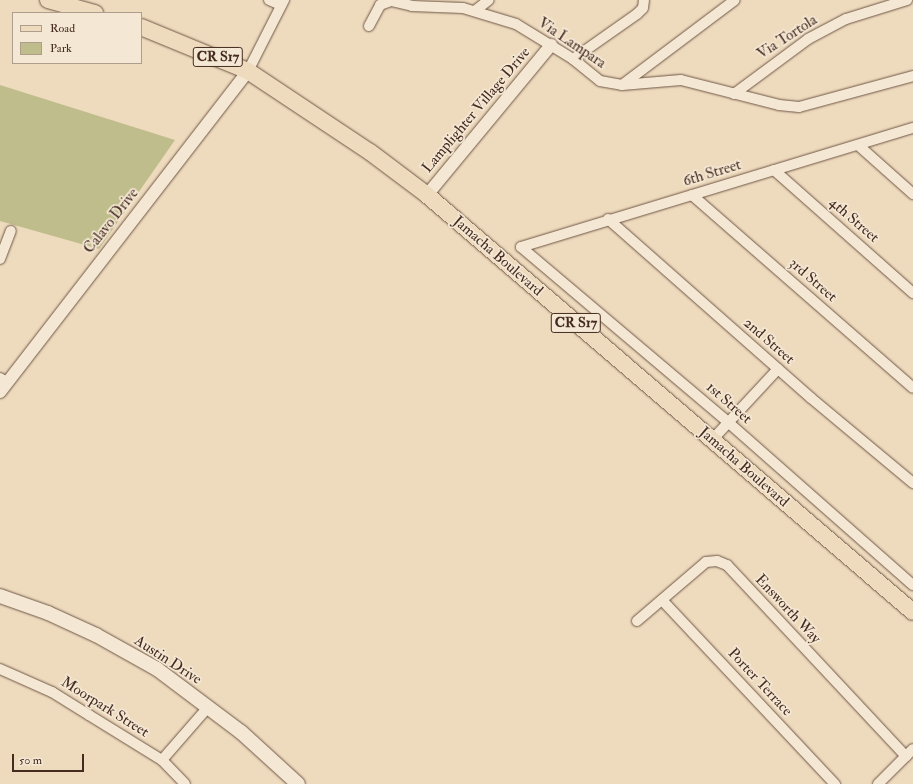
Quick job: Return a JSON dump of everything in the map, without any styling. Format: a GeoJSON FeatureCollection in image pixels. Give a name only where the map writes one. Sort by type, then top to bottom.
{"type":"FeatureCollection","features":[{"type":"Feature","properties":{"kind":"main road"},"geometry":{"type":"LineString","coordinates":[[48,0],[91,12]]}},
{"type":"Feature","properties":{"kind":"main road","name":"Jamacha Boulevard"},"geometry":{"type":"LineString","coordinates":[[142,27],[248,70],[370,152],[427,195],[913,612]]}},
{"type":"Feature","properties":{"kind":"main road","name":"Austin Drive"},"geometry":{"type":"LineString","coordinates":[[0,596],[48,613],[96,635],[156,669],[241,732],[298,784]]}},
{"type":"Feature","properties":{"kind":"street"},"geometry":{"type":"LineString","coordinates":[[248,70],[282,3],[269,0]]}},
{"type":"Feature","properties":{"kind":"street"},"geometry":{"type":"LineString","coordinates":[[476,10],[489,0]]}},
{"type":"Feature","properties":{"kind":"street"},"geometry":{"type":"LineString","coordinates":[[573,58],[637,14],[643,8],[644,0]]}},
{"type":"Feature","properties":{"kind":"street"},"geometry":{"type":"LineString","coordinates":[[622,85],[735,0]]}},
{"type":"Feature","properties":{"kind":"street","name":"Via Tortola"},"geometry":{"type":"LineString","coordinates":[[734,94],[770,64],[808,39],[846,19],[907,0]]}},
{"type":"Feature","properties":{"kind":"street","name":"Via Lampara"},"geometry":{"type":"LineString","coordinates":[[369,26],[380,5],[392,1],[412,6],[476,10],[516,24],[573,58],[600,81],[622,85],[681,80],[779,105],[799,107],[913,76]]}},
{"type":"Feature","properties":{"kind":"street","name":"Lamplighter Village Drive"},"geometry":{"type":"LineString","coordinates":[[427,195],[551,45]]}},
{"type":"Feature","properties":{"kind":"street","name":"Calavo Drive"},"geometry":{"type":"LineString","coordinates":[[2,384],[248,70]]}},
{"type":"Feature","properties":{"kind":"street","name":"6th Street"},"geometry":{"type":"LineString","coordinates":[[521,247],[608,219],[913,128]]}},
{"type":"Feature","properties":{"kind":"street"},"geometry":{"type":"LineString","coordinates":[[858,145],[913,194]]}},
{"type":"Feature","properties":{"kind":"street","name":"4th Street"},"geometry":{"type":"LineString","coordinates":[[774,170],[913,293]]}},
{"type":"Feature","properties":{"kind":"street","name":"3rd Street"},"geometry":{"type":"LineString","coordinates":[[692,195],[913,388]]}},
{"type":"Feature","properties":{"kind":"street","name":"2nd Street"},"geometry":{"type":"LineString","coordinates":[[608,219],[778,369],[913,483]]}},
{"type":"Feature","properties":{"kind":"street"},"geometry":{"type":"LineString","coordinates":[[0,260],[11,231]]}},
{"type":"Feature","properties":{"kind":"street","name":"1st Street"},"geometry":{"type":"LineString","coordinates":[[521,247],[730,423],[913,585]]}},
{"type":"Feature","properties":{"kind":"street"},"geometry":{"type":"LineString","coordinates":[[712,440],[730,423],[778,369]]}},
{"type":"Feature","properties":{"kind":"street","name":"Ensworth Way"},"geometry":{"type":"LineString","coordinates":[[637,621],[706,562],[717,561],[727,565],[909,753]]}},
{"type":"Feature","properties":{"kind":"street","name":"Porter Terrace"},"geometry":{"type":"LineString","coordinates":[[662,600],[835,784]]}},
{"type":"Feature","properties":{"kind":"street","name":"Moorpark Street"},"geometry":{"type":"LineString","coordinates":[[0,669],[52,692],[162,760],[185,784]]}},
{"type":"Feature","properties":{"kind":"street"},"geometry":{"type":"LineString","coordinates":[[162,760],[208,707]]}},
{"type":"Feature","properties":{"kind":"street"},"geometry":{"type":"LineString","coordinates":[[879,784],[909,753]]}},
{"type":"Feature","properties":{"kind":"green space"},"geometry":{"type":"Polygon","coordinates":[[[0,85],[175,140],[99,249],[0,221],[0,85]]]}}]}
